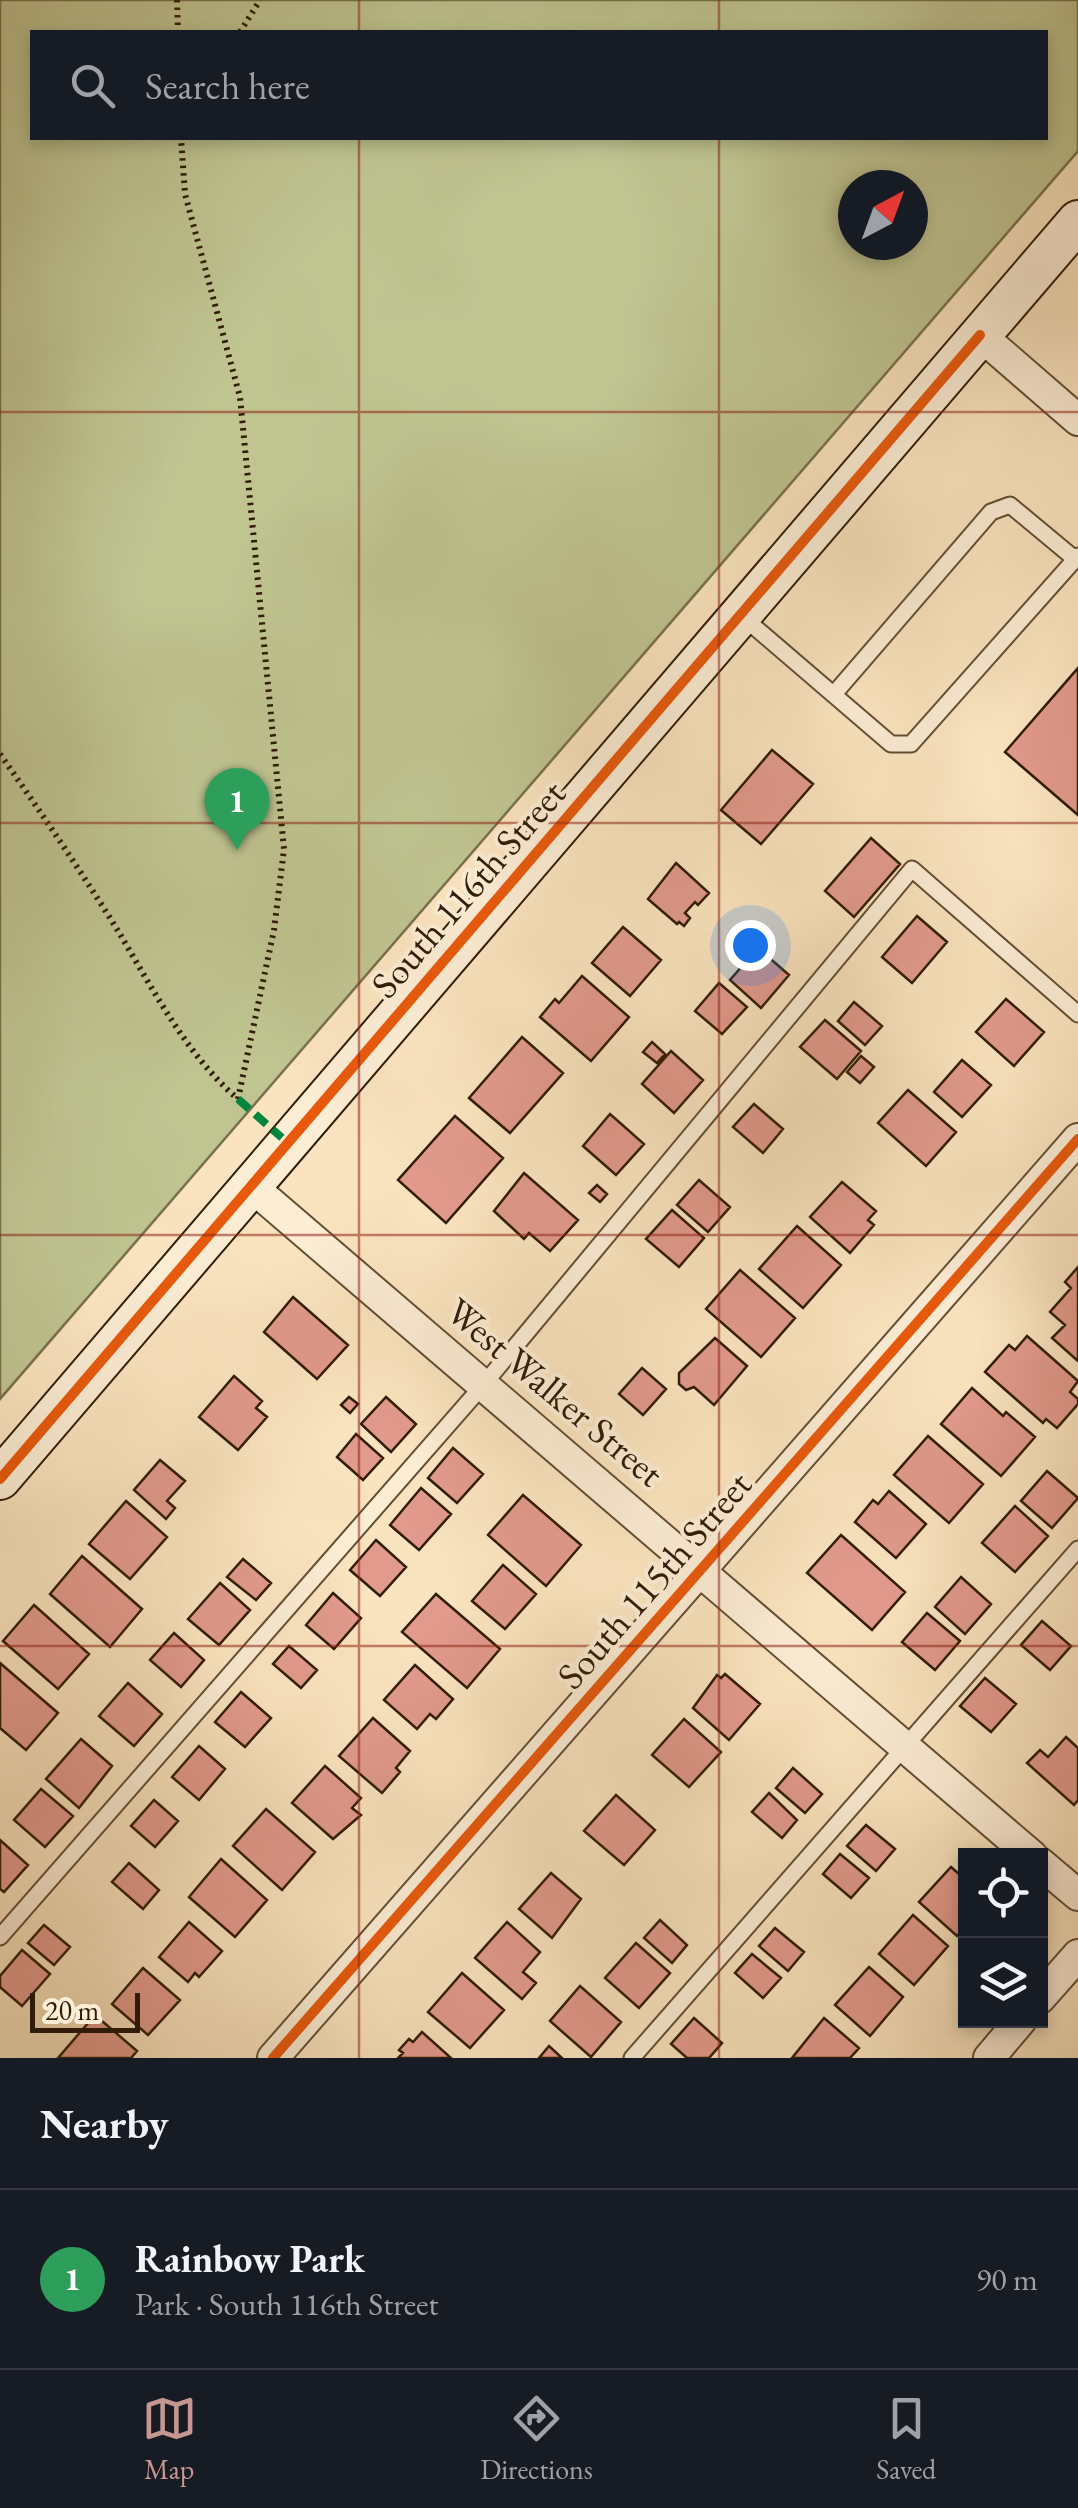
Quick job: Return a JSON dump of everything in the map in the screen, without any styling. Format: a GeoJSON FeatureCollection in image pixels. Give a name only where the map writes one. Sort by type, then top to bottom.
{"type":"FeatureCollection","features":[{"type":"Feature","properties":{"kind":"street","name":"South 116th Street"},"geometry":{"type":"LineString","coordinates":[[0,1479],[1078,221]]}},
{"type":"Feature","properties":{"kind":"street"},"geometry":{"type":"LineString","coordinates":[[980,336],[1078,420]]}},
{"type":"Feature","properties":{"kind":"street","name":"South 115th Street"},"geometry":{"type":"LineString","coordinates":[[273,2058],[1078,1139]]}},
{"type":"Feature","properties":{"kind":"street","name":"West Walker Street"},"geometry":{"type":"LineString","coordinates":[[252,1188],[703,1570],[1023,1848]]}},
{"type":"Feature","properties":{"kind":"street"},"geometry":{"type":"LineString","coordinates":[[1048,1869],[1078,1895]]}},
{"type":"Feature","properties":{"kind":"street"},"geometry":{"type":"LineString","coordinates":[[1048,1989],[1078,1955]]}},
{"type":"Feature","properties":{"kind":"street"},"geometry":{"type":"LineString","coordinates":[[989,2058],[1014,2028]]}},
{"type":"Feature","properties":{"kind":"lane"},"geometry":{"type":"LineString","coordinates":[[741,615],[890,744],[911,744],[1077,558],[1010,505],[991,512],[834,694]]}},
{"type":"Feature","properties":{"kind":"lane"},"geometry":{"type":"LineString","coordinates":[[0,1937],[484,1384],[912,869],[1078,1014]]}},
{"type":"Feature","properties":{"kind":"lane"},"geometry":{"type":"LineString","coordinates":[[632,2058],[1078,1548]]}},
{"type":"Feature","properties":{"kind":"path"},"geometry":{"type":"LineString","coordinates":[[177,0],[178,30]]}},
{"type":"Feature","properties":{"kind":"path"},"geometry":{"type":"LineString","coordinates":[[241,30],[260,0]]}},
{"type":"Feature","properties":{"kind":"path"},"geometry":{"type":"LineString","coordinates":[[0,754],[214,1078],[238,1099],[274,930],[284,849],[240,397],[186,194],[182,140]]}},
{"type":"Feature","properties":{"kind":"green space"},"geometry":{"type":"Polygon","coordinates":[[[0,0],[1078,0],[1078,151],[0,1399],[0,0]]]}},
{"type":"Feature","properties":{"kind":"building"},"geometry":{"type":"Polygon","coordinates":[[[1078,668],[1078,815],[1005,752],[1078,668]]]}},
{"type":"Feature","properties":{"kind":"building"},"geometry":{"type":"Polygon","coordinates":[[[772,750],[813,784],[761,844],[721,810],[772,750]]]}},
{"type":"Feature","properties":{"kind":"building"},"geometry":{"type":"Polygon","coordinates":[[[871,838],[900,864],[854,917],[825,891],[871,838]]]}},
{"type":"Feature","properties":{"kind":"building"},"geometry":{"type":"Polygon","coordinates":[[[676,863],[709,893],[685,913],[690,918],[684,926],[648,899],[676,863]]]}},
{"type":"Feature","properties":{"kind":"building"},"geometry":{"type":"Polygon","coordinates":[[[917,916],[947,942],[912,983],[882,957],[917,916]]]}},
{"type":"Feature","properties":{"kind":"building"},"geometry":{"type":"Polygon","coordinates":[[[623,927],[661,960],[630,996],[592,963],[623,927]]]}},
{"type":"Feature","properties":{"kind":"building"},"geometry":{"type":"Polygon","coordinates":[[[758,948],[789,975],[761,1008],[730,980],[758,948]]]}},
{"type":"Feature","properties":{"kind":"building"},"geometry":{"type":"Polygon","coordinates":[[[582,976],[629,1017],[591,1061],[540,1017],[555,999],[559,1003],[582,976]]]}},
{"type":"Feature","properties":{"kind":"building"},"geometry":{"type":"Polygon","coordinates":[[[719,983],[747,1007],[722,1034],[695,1011],[719,983]]]}},
{"type":"Feature","properties":{"kind":"building"},"geometry":{"type":"Polygon","coordinates":[[[1006,999],[1044,1032],[1014,1066],[976,1032],[1006,999]]]}},
{"type":"Feature","properties":{"kind":"building"},"geometry":{"type":"Polygon","coordinates":[[[854,1002],[882,1026],[865,1045],[838,1021],[854,1002]]]}},
{"type":"Feature","properties":{"kind":"building"},"geometry":{"type":"Polygon","coordinates":[[[825,1020],[861,1051],[837,1079],[800,1047],[825,1020]]]}},
{"type":"Feature","properties":{"kind":"building"},"geometry":{"type":"Polygon","coordinates":[[[522,1037],[563,1073],[510,1133],[469,1098],[522,1037]]]}},
{"type":"Feature","properties":{"kind":"building"},"geometry":{"type":"Polygon","coordinates":[[[652,1042],[665,1054],[657,1063],[643,1052],[652,1042]]]}},
{"type":"Feature","properties":{"kind":"building"},"geometry":{"type":"Polygon","coordinates":[[[671,1051],[703,1080],[674,1113],[642,1084],[671,1051]]]}},
{"type":"Feature","properties":{"kind":"building"},"geometry":{"type":"Polygon","coordinates":[[[861,1056],[874,1067],[860,1083],[847,1072],[861,1056]]]}},
{"type":"Feature","properties":{"kind":"building"},"geometry":{"type":"Polygon","coordinates":[[[962,1060],[991,1085],[962,1117],[934,1092],[962,1060]]]}},
{"type":"Feature","properties":{"kind":"building"},"geometry":{"type":"Polygon","coordinates":[[[908,1090],[956,1132],[926,1166],[878,1123],[908,1090]]]}},
{"type":"Feature","properties":{"kind":"building"},"geometry":{"type":"Polygon","coordinates":[[[754,1104],[783,1129],[763,1153],[733,1127],[754,1104]]]}},
{"type":"Feature","properties":{"kind":"building"},"geometry":{"type":"Polygon","coordinates":[[[610,1114],[644,1144],[616,1175],[583,1146],[610,1114]]]}},
{"type":"Feature","properties":{"kind":"building"},"geometry":{"type":"Polygon","coordinates":[[[455,1116],[503,1158],[446,1223],[398,1180],[455,1116]]]}},
{"type":"Feature","properties":{"kind":"building"},"geometry":{"type":"Polygon","coordinates":[[[524,1173],[578,1220],[550,1251],[529,1233],[524,1239],[494,1211],[524,1173]]]}},
{"type":"Feature","properties":{"kind":"building"},"geometry":{"type":"Polygon","coordinates":[[[699,1180],[730,1207],[708,1232],[677,1205],[699,1180]]]}},
{"type":"Feature","properties":{"kind":"building"},"geometry":{"type":"Polygon","coordinates":[[[842,1182],[876,1211],[868,1220],[874,1225],[850,1253],[810,1217],[842,1182]]]}},
{"type":"Feature","properties":{"kind":"building"},"geometry":{"type":"Polygon","coordinates":[[[597,1185],[607,1194],[600,1202],[589,1193],[597,1185]]]}},
{"type":"Feature","properties":{"kind":"building"},"geometry":{"type":"Polygon","coordinates":[[[672,1210],[704,1238],[679,1267],[646,1239],[672,1210]]]}},
{"type":"Feature","properties":{"kind":"building"},"geometry":{"type":"Polygon","coordinates":[[[797,1226],[841,1265],[803,1308],[759,1269],[797,1226]]]}},
{"type":"Feature","properties":{"kind":"building"},"geometry":{"type":"Polygon","coordinates":[[[1078,1267],[1078,1361],[1052,1338],[1065,1325],[1050,1312],[1071,1288],[1065,1282],[1078,1267]]]}},
{"type":"Feature","properties":{"kind":"building"},"geometry":{"type":"Polygon","coordinates":[[[740,1270],[795,1318],[761,1357],[706,1309],[740,1270]]]}},
{"type":"Feature","properties":{"kind":"building"},"geometry":{"type":"Polygon","coordinates":[[[293,1297],[348,1345],[317,1379],[264,1332],[293,1297]]]}},
{"type":"Feature","properties":{"kind":"building"},"geometry":{"type":"Polygon","coordinates":[[[1027,1336],[1078,1381],[1070,1392],[1078,1404],[1057,1428],[1046,1419],[1043,1423],[985,1372],[1009,1345],[1015,1350],[1027,1336]]]}},
{"type":"Feature","properties":{"kind":"building"},"geometry":{"type":"Polygon","coordinates":[[[715,1338],[747,1366],[714,1405],[694,1387],[686,1390],[679,1384],[679,1373],[715,1338]]]}},
{"type":"Feature","properties":{"kind":"building"},"geometry":{"type":"Polygon","coordinates":[[[642,1368],[666,1389],[643,1415],[619,1394],[642,1368]]]}},
{"type":"Feature","properties":{"kind":"building"},"geometry":{"type":"Polygon","coordinates":[[[234,1376],[262,1401],[256,1408],[267,1417],[238,1450],[199,1417],[234,1376]]]}},
{"type":"Feature","properties":{"kind":"building"},"geometry":{"type":"Polygon","coordinates":[[[972,1388],[1003,1416],[1006,1412],[1035,1437],[1001,1476],[941,1424],[972,1388]]]}},
{"type":"Feature","properties":{"kind":"building"},"geometry":{"type":"Polygon","coordinates":[[[349,1397],[358,1404],[350,1413],[341,1405],[349,1397]]]}},
{"type":"Feature","properties":{"kind":"building"},"geometry":{"type":"Polygon","coordinates":[[[386,1397],[416,1424],[391,1452],[361,1424],[386,1397]]]}},
{"type":"Feature","properties":{"kind":"building"},"geometry":{"type":"Polygon","coordinates":[[[356,1434],[383,1458],[363,1480],[337,1457],[356,1434]]]}},
{"type":"Feature","properties":{"kind":"building"},"geometry":{"type":"Polygon","coordinates":[[[928,1436],[983,1484],[949,1523],[894,1475],[928,1436]]]}},
{"type":"Feature","properties":{"kind":"building"},"geometry":{"type":"Polygon","coordinates":[[[453,1448],[483,1474],[457,1503],[428,1478],[453,1448]]]}},
{"type":"Feature","properties":{"kind":"building"},"geometry":{"type":"Polygon","coordinates":[[[160,1460],[185,1481],[167,1501],[175,1508],[166,1519],[134,1490],[160,1460]]]}},
{"type":"Feature","properties":{"kind":"building"},"geometry":{"type":"Polygon","coordinates":[[[1047,1471],[1078,1498],[1052,1528],[1021,1501],[1047,1471]]]}},
{"type":"Feature","properties":{"kind":"building"},"geometry":{"type":"Polygon","coordinates":[[[421,1488],[451,1514],[419,1550],[390,1525],[421,1488]]]}},
{"type":"Feature","properties":{"kind":"building"},"geometry":{"type":"Polygon","coordinates":[[[889,1491],[926,1524],[896,1558],[855,1522],[873,1500],[878,1504],[889,1491]]]}},
{"type":"Feature","properties":{"kind":"building"},"geometry":{"type":"Polygon","coordinates":[[[523,1495],[581,1545],[546,1586],[488,1535],[523,1495]]]}},
{"type":"Feature","properties":{"kind":"building"},"geometry":{"type":"Polygon","coordinates":[[[126,1501],[167,1537],[130,1579],[89,1544],[126,1501]]]}},
{"type":"Feature","properties":{"kind":"building"},"geometry":{"type":"Polygon","coordinates":[[[1015,1506],[1048,1536],[1015,1572],[982,1543],[1015,1506]]]}},
{"type":"Feature","properties":{"kind":"building"},"geometry":{"type":"Polygon","coordinates":[[[841,1535],[905,1592],[872,1630],[807,1573],[841,1535]]]}},
{"type":"Feature","properties":{"kind":"building"},"geometry":{"type":"Polygon","coordinates":[[[376,1540],[406,1567],[380,1596],[350,1570],[376,1540]]]}},
{"type":"Feature","properties":{"kind":"building"},"geometry":{"type":"Polygon","coordinates":[[[82,1556],[142,1609],[110,1647],[50,1594],[82,1556]]]}},
{"type":"Feature","properties":{"kind":"building"},"geometry":{"type":"Polygon","coordinates":[[[243,1559],[271,1583],[256,1600],[227,1577],[243,1559]]]}},
{"type":"Feature","properties":{"kind":"building"},"geometry":{"type":"Polygon","coordinates":[[[503,1565],[536,1594],[505,1629],[472,1601],[503,1565]]]}},
{"type":"Feature","properties":{"kind":"building"},"geometry":{"type":"Polygon","coordinates":[[[961,1577],[991,1604],[965,1634],[935,1607],[961,1577]]]}},
{"type":"Feature","properties":{"kind":"building"},"geometry":{"type":"Polygon","coordinates":[[[220,1583],[250,1610],[219,1645],[188,1619],[220,1583]]]}},
{"type":"Feature","properties":{"kind":"building"},"geometry":{"type":"Polygon","coordinates":[[[333,1593],[361,1618],[334,1649],[306,1625],[333,1593]]]}},
{"type":"Feature","properties":{"kind":"building"},"geometry":{"type":"Polygon","coordinates":[[[436,1594],[500,1649],[467,1688],[402,1632],[436,1594]]]}},
{"type":"Feature","properties":{"kind":"building"},"geometry":{"type":"Polygon","coordinates":[[[34,1605],[89,1654],[58,1689],[3,1641],[34,1605]]]}},
{"type":"Feature","properties":{"kind":"building"},"geometry":{"type":"Polygon","coordinates":[[[927,1613],[960,1641],[935,1670],[902,1642],[927,1613]]]}},
{"type":"Feature","properties":{"kind":"building"},"geometry":{"type":"Polygon","coordinates":[[[1042,1621],[1071,1646],[1050,1670],[1021,1645],[1042,1621]]]}},
{"type":"Feature","properties":{"kind":"building"},"geometry":{"type":"Polygon","coordinates":[[[174,1633],[204,1660],[181,1687],[150,1660],[174,1633]]]}},
{"type":"Feature","properties":{"kind":"building"},"geometry":{"type":"Polygon","coordinates":[[[289,1646],[317,1670],[301,1688],[273,1664],[289,1646]]]}},
{"type":"Feature","properties":{"kind":"building"},"geometry":{"type":"Polygon","coordinates":[[[0,1663],[58,1713],[26,1750],[0,1728],[0,1663]]]}},
{"type":"Feature","properties":{"kind":"building"},"geometry":{"type":"Polygon","coordinates":[[[415,1665],[453,1699],[436,1719],[430,1714],[417,1729],[384,1700],[415,1665]]]}},
{"type":"Feature","properties":{"kind":"building"},"geometry":{"type":"Polygon","coordinates":[[[725,1674],[760,1704],[729,1740],[693,1708],[717,1675],[721,1678],[725,1674]]]}},
{"type":"Feature","properties":{"kind":"building"},"geometry":{"type":"Polygon","coordinates":[[[985,1678],[1016,1704],[991,1732],[960,1706],[985,1678]]]}},
{"type":"Feature","properties":{"kind":"building"},"geometry":{"type":"Polygon","coordinates":[[[128,1683],[162,1714],[134,1746],[99,1716],[128,1683]]]}},
{"type":"Feature","properties":{"kind":"building"},"geometry":{"type":"Polygon","coordinates":[[[241,1692],[271,1718],[245,1747],[215,1722],[241,1692]]]}},
{"type":"Feature","properties":{"kind":"building"},"geometry":{"type":"Polygon","coordinates":[[[373,1718],[410,1751],[396,1768],[400,1772],[382,1793],[339,1756],[373,1718]]]}},
{"type":"Feature","properties":{"kind":"building"},"geometry":{"type":"Polygon","coordinates":[[[684,1719],[721,1752],[689,1787],[652,1755],[684,1719]]]}},
{"type":"Feature","properties":{"kind":"building"},"geometry":{"type":"Polygon","coordinates":[[[1066,1737],[1078,1748],[1078,1800],[1074,1805],[1027,1763],[1040,1750],[1048,1757],[1066,1737]]]}},
{"type":"Feature","properties":{"kind":"building"},"geometry":{"type":"Polygon","coordinates":[[[81,1739],[112,1766],[79,1808],[46,1779],[81,1739]]]}},
{"type":"Feature","properties":{"kind":"building"},"geometry":{"type":"Polygon","coordinates":[[[199,1746],[225,1769],[199,1800],[172,1777],[199,1746]]]}},
{"type":"Feature","properties":{"kind":"building"},"geometry":{"type":"Polygon","coordinates":[[[325,1766],[361,1798],[352,1808],[361,1815],[333,1839],[292,1803],[325,1766]]]}},
{"type":"Feature","properties":{"kind":"building"},"geometry":{"type":"Polygon","coordinates":[[[793,1768],[822,1794],[805,1813],[776,1788],[793,1768]]]}},
{"type":"Feature","properties":{"kind":"building"},"geometry":{"type":"Polygon","coordinates":[[[41,1789],[73,1816],[45,1847],[14,1820],[41,1789]]]}},
{"type":"Feature","properties":{"kind":"building"},"geometry":{"type":"Polygon","coordinates":[[[769,1793],[797,1820],[782,1838],[752,1812],[769,1793]]]}},
{"type":"Feature","properties":{"kind":"building"},"geometry":{"type":"Polygon","coordinates":[[[616,1795],[655,1830],[624,1865],[584,1831],[616,1795]]]}},
{"type":"Feature","properties":{"kind":"building"},"geometry":{"type":"Polygon","coordinates":[[[154,1800],[178,1821],[155,1847],[131,1826],[154,1800]]]}},
{"type":"Feature","properties":{"kind":"building"},"geometry":{"type":"Polygon","coordinates":[[[266,1809],[315,1852],[282,1890],[233,1846],[266,1809]]]}},
{"type":"Feature","properties":{"kind":"building"},"geometry":{"type":"Polygon","coordinates":[[[866,1825],[895,1849],[876,1871],[847,1846],[866,1825]]]}},
{"type":"Feature","properties":{"kind":"building"},"geometry":{"type":"Polygon","coordinates":[[[0,1840],[28,1865],[4,1892],[0,1889],[0,1840]]]}},
{"type":"Feature","properties":{"kind":"building"},"geometry":{"type":"Polygon","coordinates":[[[840,1854],[869,1878],[851,1898],[823,1874],[840,1854]]]}},
{"type":"Feature","properties":{"kind":"building"},"geometry":{"type":"Polygon","coordinates":[[[221,1859],[267,1900],[235,1937],[189,1897],[221,1859]]]}},
{"type":"Feature","properties":{"kind":"building"},"geometry":{"type":"Polygon","coordinates":[[[129,1863],[159,1890],[143,1909],[112,1882],[129,1863]]]}},
{"type":"Feature","properties":{"kind":"building"},"geometry":{"type":"Polygon","coordinates":[[[951,1867],[958,1873],[958,1935],[957,1936],[919,1902],[951,1867]]]}},
{"type":"Feature","properties":{"kind":"building"},"geometry":{"type":"Polygon","coordinates":[[[551,1873],[581,1899],[552,1938],[519,1909],[551,1873]]]}},
{"type":"Feature","properties":{"kind":"building"},"geometry":{"type":"Polygon","coordinates":[[[913,1915],[948,1946],[914,1985],[879,1954],[913,1915]]]}},
{"type":"Feature","properties":{"kind":"building"},"geometry":{"type":"Polygon","coordinates":[[[660,1920],[687,1945],[672,1963],[644,1938],[660,1920]]]}},
{"type":"Feature","properties":{"kind":"building"},"geometry":{"type":"Polygon","coordinates":[[[189,1922],[222,1951],[199,1977],[195,1973],[188,1982],[159,1957],[189,1922]]]}},
{"type":"Feature","properties":{"kind":"building"},"geometry":{"type":"Polygon","coordinates":[[[507,1922],[540,1952],[523,1972],[536,1983],[522,1999],[475,1958],[507,1922]]]}},
{"type":"Feature","properties":{"kind":"building"},"geometry":{"type":"Polygon","coordinates":[[[44,1925],[70,1947],[54,1965],[28,1943],[44,1925]]]}},
{"type":"Feature","properties":{"kind":"building"},"geometry":{"type":"Polygon","coordinates":[[[775,1928],[804,1952],[788,1971],[759,1946],[775,1928]]]}},
{"type":"Feature","properties":{"kind":"building"},"geometry":{"type":"Polygon","coordinates":[[[636,1943],[670,1973],[639,2008],[605,1978],[636,1943]]]}},
{"type":"Feature","properties":{"kind":"building"},"geometry":{"type":"Polygon","coordinates":[[[22,1950],[50,1974],[22,2006],[0,1987],[0,1976],[22,1950]]]}},
{"type":"Feature","properties":{"kind":"building"},"geometry":{"type":"Polygon","coordinates":[[[752,1954],[781,1978],[763,1998],[735,1973],[752,1954]]]}},
{"type":"Feature","properties":{"kind":"building"},"geometry":{"type":"Polygon","coordinates":[[[869,1967],[903,1997],[870,2036],[835,2005],[869,1967]]]}},
{"type":"Feature","properties":{"kind":"building"},"geometry":{"type":"Polygon","coordinates":[[[143,1968],[180,2000],[148,2035],[112,2004],[143,1968]]]}},
{"type":"Feature","properties":{"kind":"building"},"geometry":{"type":"Polygon","coordinates":[[[462,1973],[504,2010],[470,2048],[428,2012],[462,1973]]]}},
{"type":"Feature","properties":{"kind":"building"},"geometry":{"type":"Polygon","coordinates":[[[580,1986],[621,2022],[591,2057],[550,2021],[580,1986]]]}},
{"type":"Feature","properties":{"kind":"building"},"geometry":{"type":"Polygon","coordinates":[[[95,2015],[137,2051],[131,2058],[58,2058],[95,2015]]]}},
{"type":"Feature","properties":{"kind":"building"},"geometry":{"type":"Polygon","coordinates":[[[694,2018],[722,2043],[709,2058],[687,2058],[671,2044],[694,2018]]]}},
{"type":"Feature","properties":{"kind":"building"},"geometry":{"type":"Polygon","coordinates":[[[824,2018],[859,2048],[850,2058],[792,2058],[824,2018]]]}},
{"type":"Feature","properties":{"kind":"building"},"geometry":{"type":"Polygon","coordinates":[[[422,2032],[451,2058],[398,2058],[403,2053],[399,2050],[409,2039],[413,2042],[422,2032]]]}},
{"type":"Feature","properties":{"kind":"building"},"geometry":{"type":"Polygon","coordinates":[[[549,2046],[562,2058],[539,2058],[549,2046]]]}},
{"type":"Feature","properties":{"kind":"marked path"},"geometry":{"type":"LineString","coordinates":[[238,1099],[289,1144]]}},
{"type":"Feature","properties":{"kind":"cycle path"},"geometry":{"type":"LineString","coordinates":[[0,1479],[980,335]]}},
{"type":"Feature","properties":{"kind":"cycle path"},"geometry":{"type":"LineString","coordinates":[[273,2058],[1078,1139]]}},
{"type":"Feature","properties":{"kind":"place","name":"Rainbow Park"},"geometry":{"type":"Point","coordinates":[237,850]}}]}
